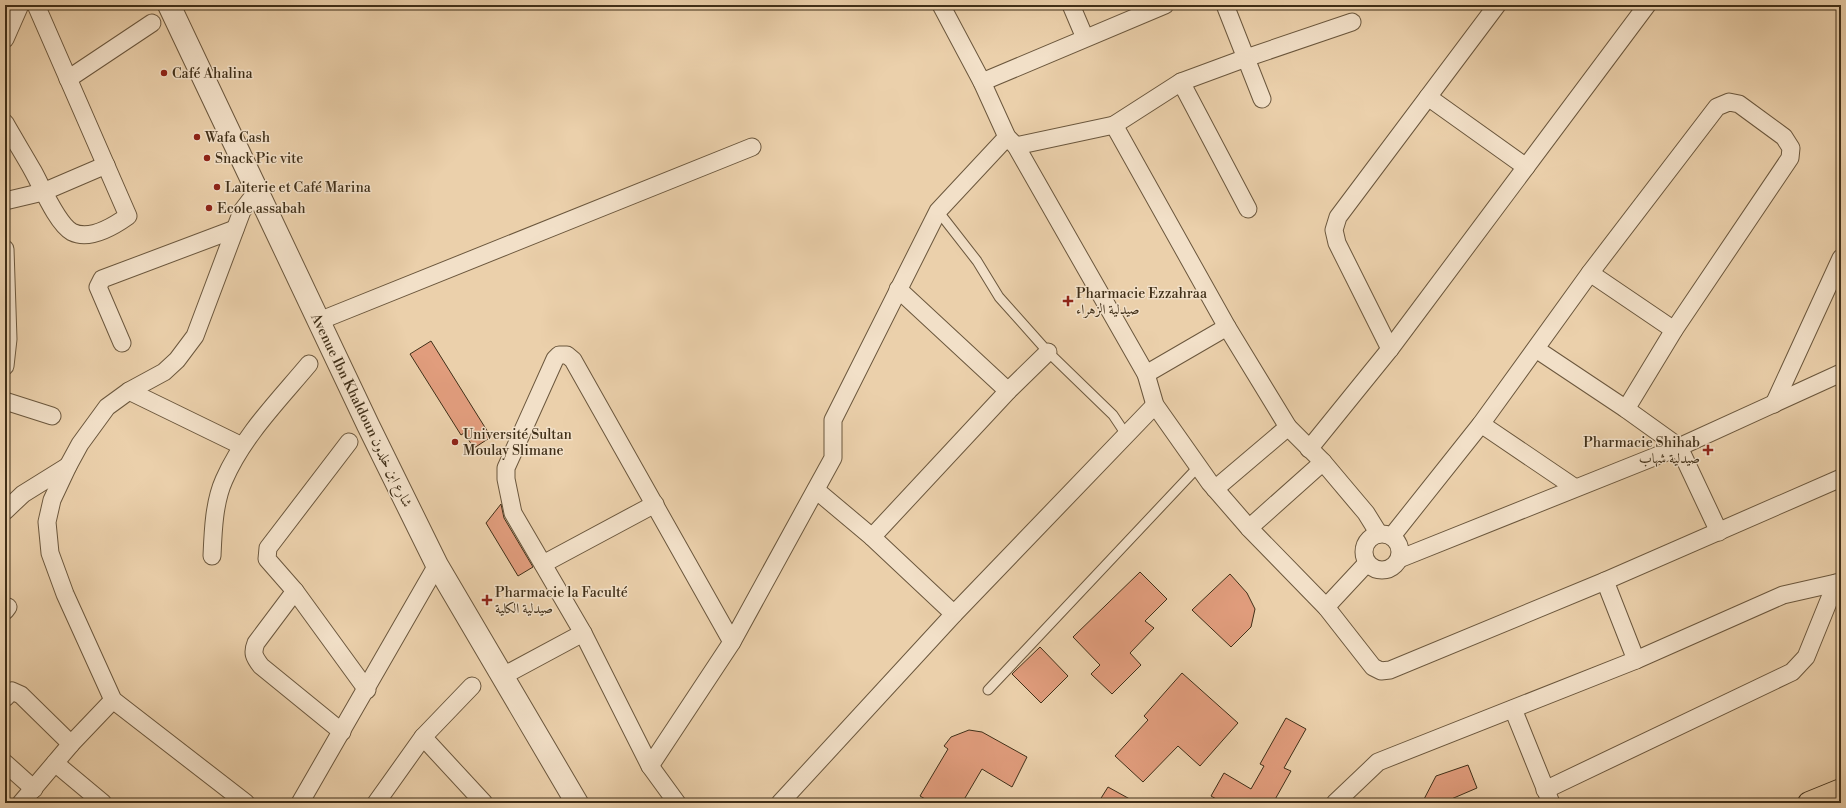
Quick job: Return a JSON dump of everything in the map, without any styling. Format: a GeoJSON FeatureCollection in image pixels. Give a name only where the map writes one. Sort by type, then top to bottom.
{"type":"FeatureCollection","features":[{"type":"Feature","properties":{"kind":"main road"},"geometry":{"type":"LineString","coordinates":[[1809,803],[1841,790]]}},
{"type":"Feature","properties":{"kind":"street"},"geometry":{"type":"LineString","coordinates":[[5,39],[20,5]]}},
{"type":"Feature","properties":{"kind":"street"},"geometry":{"type":"LineString","coordinates":[[5,123],[43,192],[64,225],[71,232],[90,234],[104,230],[128,216],[36,5]]}},
{"type":"Feature","properties":{"kind":"street","name":"Avenue Ibn Khaldoun شارع ابن خلدون"},"geometry":{"type":"LineString","coordinates":[[169,5],[258,190],[319,322],[437,565],[577,803]]}},
{"type":"Feature","properties":{"kind":"street"},"geometry":{"type":"LineString","coordinates":[[941,5],[1012,142],[1146,374],[1155,405],[1215,489],[1249,528],[1326,607],[1373,667],[1381,671],[1390,670],[1605,581],[1841,478]]}},
{"type":"Feature","properties":{"kind":"street"},"geometry":{"type":"LineString","coordinates":[[1071,5],[1085,38]]}},
{"type":"Feature","properties":{"kind":"street"},"geometry":{"type":"LineString","coordinates":[[1225,5],[1262,100]]}},
{"type":"Feature","properties":{"kind":"street"},"geometry":{"type":"LineString","coordinates":[[1390,349],[1337,243],[1334,230],[1338,217],[1497,5]]}},
{"type":"Feature","properties":{"kind":"street"},"geometry":{"type":"LineString","coordinates":[[1309,449],[1390,349],[1647,5]]}},
{"type":"Feature","properties":{"kind":"street"},"geometry":{"type":"LineString","coordinates":[[982,82],[1155,7]]}},
{"type":"Feature","properties":{"kind":"street"},"geometry":{"type":"LineString","coordinates":[[650,766],[732,642],[833,458],[833,420],[938,211],[1012,142],[1114,125],[1181,82],[1352,22]]}},
{"type":"Feature","properties":{"kind":"street"},"geometry":{"type":"LineString","coordinates":[[68,78],[152,23]]}},
{"type":"Feature","properties":{"kind":"street"},"geometry":{"type":"LineString","coordinates":[[1181,82],[1248,209]]}},
{"type":"Feature","properties":{"kind":"street"},"geometry":{"type":"LineString","coordinates":[[1428,97],[1526,167]]}},
{"type":"Feature","properties":{"kind":"street"},"geometry":{"type":"LineString","coordinates":[[1626,409],[1674,330],[1790,158],[1791,148],[1784,138],[1739,104],[1729,102],[1717,107],[1590,273],[1536,350],[1481,424],[1385,535],[1373,535],[1365,545],[1363,551],[1367,563],[1378,570],[1384,570],[1395,564],[1399,559],[1679,447],[1841,373]]}},
{"type":"Feature","properties":{"kind":"street"},"geometry":{"type":"LineString","coordinates":[[1114,125],[1227,327],[1288,427],[1323,462],[1385,535],[1399,546],[1399,559]]}},
{"type":"Feature","properties":{"kind":"street"},"geometry":{"type":"LineString","coordinates":[[319,322],[752,146]]}},
{"type":"Feature","properties":{"kind":"street"},"geometry":{"type":"LineString","coordinates":[[5,201],[43,192],[106,165]]}},
{"type":"Feature","properties":{"kind":"street"},"geometry":{"type":"LineString","coordinates":[[246,803],[113,700],[65,594],[50,553],[47,522],[52,500],[68,466],[80,444],[107,407],[129,391],[164,372],[177,360],[195,336],[242,211],[258,190]]}},
{"type":"Feature","properties":{"kind":"street"},"geometry":{"type":"LineString","coordinates":[[122,343],[98,287],[102,279],[235,229]]}},
{"type":"Feature","properties":{"kind":"street"},"geometry":{"type":"LineString","coordinates":[[5,249],[8,339],[5,366]]}},
{"type":"Feature","properties":{"kind":"street"},"geometry":{"type":"LineString","coordinates":[[1774,404],[1841,258]]}},
{"type":"Feature","properties":{"kind":"street"},"geometry":{"type":"LineString","coordinates":[[1590,273],[1674,330]]}},
{"type":"Feature","properties":{"kind":"street"},"geometry":{"type":"LineString","coordinates":[[898,289],[1008,391]]}},
{"type":"Feature","properties":{"kind":"street"},"geometry":{"type":"LineString","coordinates":[[1146,374],[1227,327]]}},
{"type":"Feature","properties":{"kind":"street"},"geometry":{"type":"LineString","coordinates":[[1536,350],[1626,409],[1679,447],[1718,532]]}},
{"type":"Feature","properties":{"kind":"street"},"geometry":{"type":"LineString","coordinates":[[872,537],[1008,391],[1048,352]]}},
{"type":"Feature","properties":{"kind":"street"},"geometry":{"type":"LineString","coordinates":[[677,803],[650,766],[583,633],[513,513],[506,479],[506,468],[555,359],[559,355],[567,355],[573,360],[732,642]]}},
{"type":"Feature","properties":{"kind":"street"},"geometry":{"type":"LineString","coordinates":[[212,556],[216,512],[223,481],[242,446],[309,364]]}},
{"type":"Feature","properties":{"kind":"street"},"geometry":{"type":"LineString","coordinates":[[129,391],[242,446]]}},
{"type":"Feature","properties":{"kind":"street"},"geometry":{"type":"LineString","coordinates":[[5,401],[52,416]]}},
{"type":"Feature","properties":{"kind":"street"},"geometry":{"type":"LineString","coordinates":[[780,803],[954,614],[1155,405]]}},
{"type":"Feature","properties":{"kind":"street"},"geometry":{"type":"LineString","coordinates":[[1481,424],[1574,488]]}},
{"type":"Feature","properties":{"kind":"street"},"geometry":{"type":"LineString","coordinates":[[1215,489],[1288,427]]}},
{"type":"Feature","properties":{"kind":"street"},"geometry":{"type":"LineString","coordinates":[[349,442],[268,548],[267,559],[295,591],[367,690]]}},
{"type":"Feature","properties":{"kind":"street"},"geometry":{"type":"LineString","coordinates":[[1249,528],[1323,462]]}},
{"type":"Feature","properties":{"kind":"street"},"geometry":{"type":"LineString","coordinates":[[5,511],[23,494],[68,466]]}},
{"type":"Feature","properties":{"kind":"street"},"geometry":{"type":"LineString","coordinates":[[816,490],[872,537],[954,614]]}},
{"type":"Feature","properties":{"kind":"street"},"geometry":{"type":"LineString","coordinates":[[543,564],[655,504]]}},
{"type":"Feature","properties":{"kind":"street"},"geometry":{"type":"LineString","coordinates":[[1326,607],[1367,563]]}},
{"type":"Feature","properties":{"kind":"street"},"geometry":{"type":"LineString","coordinates":[[300,803],[367,690],[437,565]]}},
{"type":"Feature","properties":{"kind":"street"},"geometry":{"type":"LineString","coordinates":[[1605,581],[1636,660]]}},
{"type":"Feature","properties":{"kind":"street"},"geometry":{"type":"LineString","coordinates":[[1335,803],[1378,762],[1636,660],[1783,595],[1836,583],[1806,657],[1792,672],[1548,796],[1513,709]]}},
{"type":"Feature","properties":{"kind":"street"},"geometry":{"type":"LineString","coordinates":[[295,591],[256,643],[253,651],[254,656],[261,666],[342,732]]}},
{"type":"Feature","properties":{"kind":"street"},"geometry":{"type":"LineString","coordinates":[[503,676],[583,633]]}},
{"type":"Feature","properties":{"kind":"street"},"geometry":{"type":"LineString","coordinates":[[376,803],[423,737],[472,686]]}},
{"type":"Feature","properties":{"kind":"street"},"geometry":{"type":"LineString","coordinates":[[5,698],[12,691],[22,695],[71,744]]}},
{"type":"Feature","properties":{"kind":"street"},"geometry":{"type":"LineString","coordinates":[[21,803],[71,744],[113,700]]}},
{"type":"Feature","properties":{"kind":"street"},"geometry":{"type":"LineString","coordinates":[[423,737],[478,801]]}},
{"type":"Feature","properties":{"kind":"street"},"geometry":{"type":"LineString","coordinates":[[5,763],[34,788]]}},
{"type":"Feature","properties":{"kind":"street"},"geometry":{"type":"LineString","coordinates":[[55,763],[103,803]]}},
{"type":"Feature","properties":{"kind":"lane"},"geometry":{"type":"LineString","coordinates":[[938,211],[977,261],[999,297],[1048,352],[1113,415],[1126,436]]}},
{"type":"Feature","properties":{"kind":"lane"},"geometry":{"type":"LineString","coordinates":[[988,690],[1198,467]]}},
{"type":"Feature","properties":{"kind":"building"},"geometry":{"type":"Polygon","coordinates":[[[431,341],[491,437],[474,448],[464,433],[461,435],[410,354],[431,341]]]}},
{"type":"Feature","properties":{"kind":"building"},"geometry":{"type":"Polygon","coordinates":[[[501,504],[504,518],[533,567],[518,576],[486,523],[501,504]]]}},
{"type":"Feature","properties":{"kind":"building"},"geometry":{"type":"Polygon","coordinates":[[[1140,572],[1167,599],[1145,621],[1154,628],[1130,653],[1141,665],[1112,694],[1091,674],[1100,665],[1073,637],[1140,572]]]}},
{"type":"Feature","properties":{"kind":"building"},"geometry":{"type":"Polygon","coordinates":[[[1230,574],[1247,593],[1255,609],[1251,627],[1231,647],[1192,610],[1230,574]]]}},
{"type":"Feature","properties":{"kind":"building"},"geometry":{"type":"Polygon","coordinates":[[[1040,647],[1068,676],[1041,703],[1012,674],[1040,647]]]}},
{"type":"Feature","properties":{"kind":"building"},"geometry":{"type":"Polygon","coordinates":[[[1182,673],[1238,723],[1200,766],[1178,746],[1143,782],[1115,756],[1148,720],[1144,716],[1182,673]]]}},
{"type":"Feature","properties":{"kind":"building"},"geometry":{"type":"Polygon","coordinates":[[[1286,718],[1306,729],[1284,768],[1291,771],[1273,803],[1223,803],[1211,796],[1224,773],[1251,789],[1264,766],[1260,764],[1286,718]]]}},
{"type":"Feature","properties":{"kind":"building"},"geometry":{"type":"Polygon","coordinates":[[[969,730],[982,732],[1027,757],[1012,787],[982,769],[962,803],[932,803],[920,796],[948,749],[944,746],[951,737],[969,730]]]}},
{"type":"Feature","properties":{"kind":"building"},"geometry":{"type":"Polygon","coordinates":[[[1468,765],[1477,788],[1442,803],[1422,803],[1436,776],[1468,765]]]}},
{"type":"Feature","properties":{"kind":"building"},"geometry":{"type":"Polygon","coordinates":[[[1108,787],[1137,803],[1098,803],[1108,787]]]}},
{"type":"Feature","properties":{"kind":"place","name":"Café Ahalina"},"geometry":{"type":"Point","coordinates":[164,73]}},
{"type":"Feature","properties":{"kind":"place","name":"Wafa Cash"},"geometry":{"type":"Point","coordinates":[197,137]}},
{"type":"Feature","properties":{"kind":"place","name":"Snack Pic vite"},"geometry":{"type":"Point","coordinates":[207,158]}},
{"type":"Feature","properties":{"kind":"place","name":"Laiterie et Café Marina"},"geometry":{"type":"Point","coordinates":[217,187]}},
{"type":"Feature","properties":{"kind":"place","name":"Ecole assabah"},"geometry":{"type":"Point","coordinates":[209,208]}},
{"type":"Feature","properties":{"kind":"place","name":"Pharmacie Ezzahraa صيدلية الزهراء"},"geometry":{"type":"Point","coordinates":[1068,301]}},
{"type":"Feature","properties":{"kind":"place","name":"Université Sultan Moulay Slimane"},"geometry":{"type":"Point","coordinates":[455,442]}},
{"type":"Feature","properties":{"kind":"place","name":"Pharmacie Shihab صيدلية شهاب"},"geometry":{"type":"Point","coordinates":[1708,450]}},
{"type":"Feature","properties":{"kind":"place","name":"Pharmacie la Faculté صيدلية الكلية"},"geometry":{"type":"Point","coordinates":[487,600]}}]}
